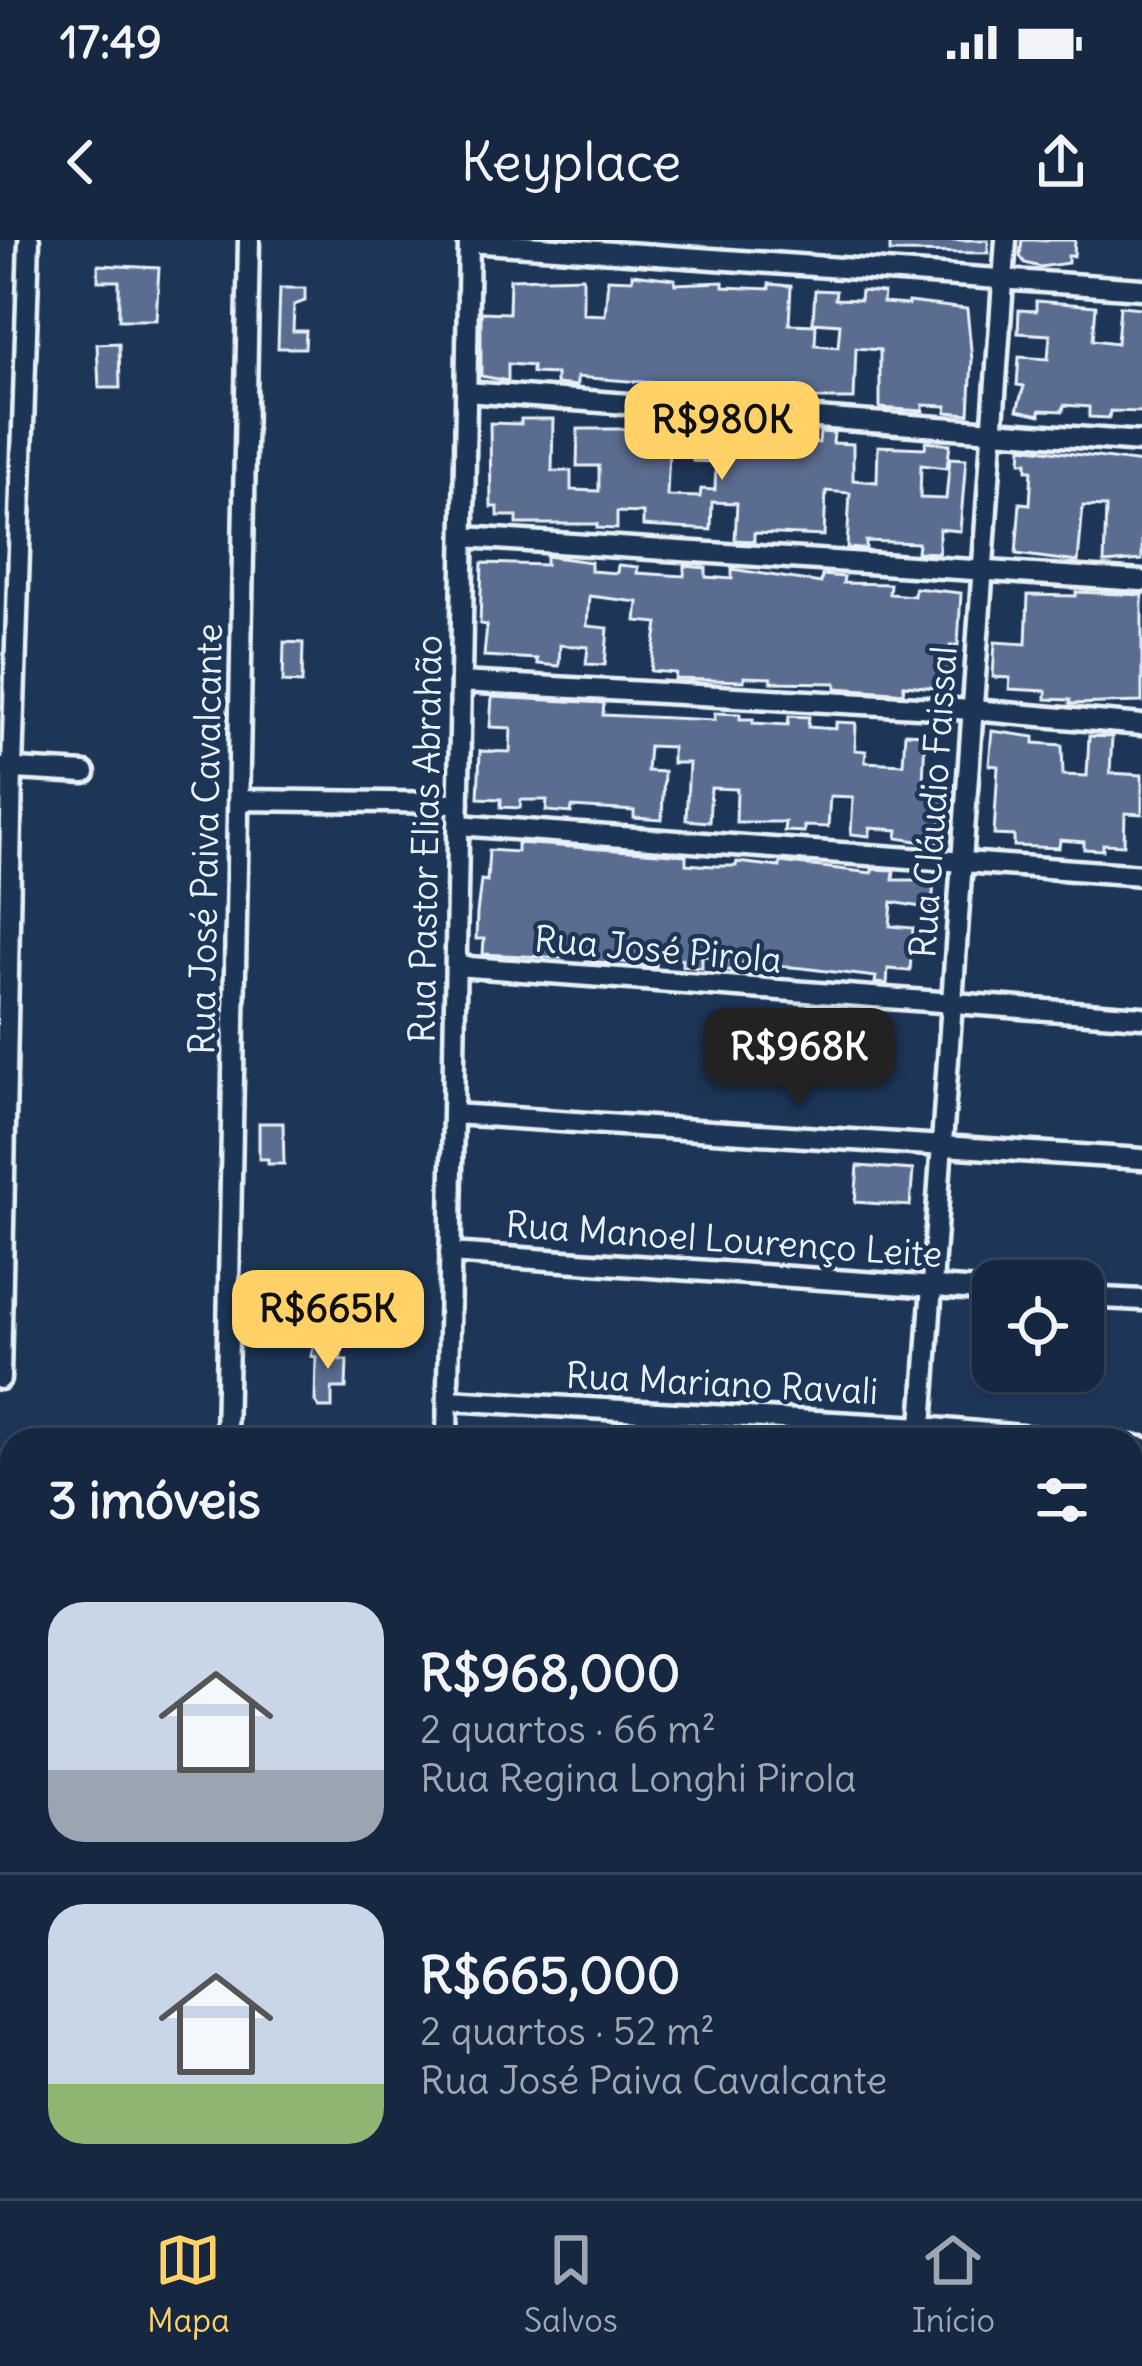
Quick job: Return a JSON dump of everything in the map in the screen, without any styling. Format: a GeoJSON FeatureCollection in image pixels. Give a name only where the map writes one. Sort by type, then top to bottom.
{"type":"FeatureCollection","features":[{"type":"Feature","properties":{"kind":"street"},"geometry":{"type":"LineString","coordinates":[[0,1378],[6,768],[21,508],[29,240]]}},
{"type":"Feature","properties":{"kind":"street","name":"Rua José Paiva Cavalcante"},"geometry":{"type":"LineString","coordinates":[[226,1428],[249,240]]}},
{"type":"Feature","properties":{"kind":"street","name":"Rua Cláudio Faissal"},"geometry":{"type":"LineString","coordinates":[[921,1428],[1006,240]]}},
{"type":"Feature","properties":{"kind":"street"},"geometry":{"type":"LineString","coordinates":[[469,241],[1142,290]]}},
{"type":"Feature","properties":{"kind":"street","name":"Rua Pastor Elias Abrahão"},"geometry":{"type":"LineString","coordinates":[[447,1428],[469,241]]}},
{"type":"Feature","properties":{"kind":"street"},"geometry":{"type":"LineString","coordinates":[[466,392],[1142,442]]}},
{"type":"Feature","properties":{"kind":"street"},"geometry":{"type":"LineString","coordinates":[[0,506],[21,508]]}},
{"type":"Feature","properties":{"kind":"street"},"geometry":{"type":"LineString","coordinates":[[464,537],[1142,581]]}},
{"type":"Feature","properties":{"kind":"street"},"geometry":{"type":"LineString","coordinates":[[461,682],[973,710],[1142,725]]}},
{"type":"Feature","properties":{"kind":"street"},"geometry":{"type":"LineString","coordinates":[[6,768],[85,772]]}},
{"type":"Feature","properties":{"kind":"street"},"geometry":{"type":"LineString","coordinates":[[239,800],[459,803]]}},
{"type":"Feature","properties":{"kind":"street"},"geometry":{"type":"LineString","coordinates":[[458,825],[1142,875]]}},
{"type":"Feature","properties":{"kind":"street","name":"Rua José Pirola"},"geometry":{"type":"LineString","coordinates":[[456,966],[1142,1017]]}},
{"type":"Feature","properties":{"kind":"street"},"geometry":{"type":"LineString","coordinates":[[453,1114],[1142,1160]]}},
{"type":"Feature","properties":{"kind":"street","name":"Rua Manoel Lourenço Leite"},"geometry":{"type":"LineString","coordinates":[[450,1252],[972,1290]]}},
{"type":"Feature","properties":{"kind":"street"},"geometry":{"type":"LineString","coordinates":[[1104,1298],[1142,1300]]}},
{"type":"Feature","properties":{"kind":"street","name":"Rua Mariano Ravali"},"geometry":{"type":"LineString","coordinates":[[448,1400],[838,1428]]}},
{"type":"Feature","properties":{"kind":"building"},"geometry":{"type":"Polygon","coordinates":[[[890,240],[988,240],[988,253],[890,252],[890,240]]]}},
{"type":"Feature","properties":{"kind":"building"},"geometry":{"type":"Polygon","coordinates":[[[1022,240],[1075,240],[1074,256],[1068,256],[1068,263],[1040,267],[1025,263],[1020,256],[1022,240]]]}},
{"type":"Feature","properties":{"kind":"building"},"geometry":{"type":"Polygon","coordinates":[[[98,265],[159,268],[156,320],[119,320],[119,281],[98,281],[98,265]]]}},
{"type":"Feature","properties":{"kind":"building"},"geometry":{"type":"Polygon","coordinates":[[[632,274],[675,279],[675,284],[791,286],[789,324],[816,325],[815,345],[838,347],[840,324],[813,322],[815,290],[836,291],[835,299],[860,300],[861,291],[884,293],[883,303],[967,309],[972,360],[969,414],[946,412],[947,406],[923,405],[923,411],[880,408],[880,350],[856,348],[854,399],[809,399],[786,396],[787,390],[729,387],[728,396],[706,394],[706,387],[577,377],[577,386],[556,384],[556,374],[532,373],[532,366],[508,364],[508,381],[481,376],[481,312],[509,313],[510,279],[583,277],[583,314],[605,315],[608,279],[632,280],[632,274]]]}},
{"type":"Feature","properties":{"kind":"building"},"geometry":{"type":"Polygon","coordinates":[[[280,288],[305,288],[305,301],[294,305],[293,331],[306,331],[305,348],[278,348],[280,288]]]}},
{"type":"Feature","properties":{"kind":"building"},"geometry":{"type":"Polygon","coordinates":[[[1036,301],[1096,306],[1093,340],[1117,343],[1120,306],[1142,308],[1142,412],[1110,411],[1109,418],[1089,417],[1089,407],[1064,405],[1063,411],[1040,410],[1040,415],[1017,410],[1024,386],[1017,385],[1019,357],[1048,359],[1050,335],[1018,333],[1019,310],[1036,311],[1036,301]]]}},
{"type":"Feature","properties":{"kind":"building"},"geometry":{"type":"Polygon","coordinates":[[[119,343],[120,388],[99,388],[97,344],[119,343]]]}},
{"type":"Feature","properties":{"kind":"building"},"geometry":{"type":"Polygon","coordinates":[[[521,419],[553,419],[552,471],[571,471],[571,490],[599,491],[599,466],[577,466],[578,429],[643,429],[819,443],[820,432],[834,433],[833,443],[853,444],[853,480],[877,482],[878,446],[925,448],[926,441],[950,444],[947,468],[921,465],[920,498],[946,499],[950,458],[966,459],[960,531],[939,529],[939,553],[917,552],[918,543],[866,541],[866,549],[847,548],[850,493],[826,491],[824,536],[754,533],[754,541],[735,540],[737,503],[712,502],[711,530],[643,526],[643,513],[617,512],[617,529],[597,528],[597,524],[517,524],[517,516],[498,516],[498,507],[491,507],[490,423],[521,424],[521,419]],[[669,450],[667,496],[700,497],[701,489],[715,490],[716,462],[693,461],[694,451],[669,450]]]}},
{"type":"Feature","properties":{"kind":"building"},"geometry":{"type":"Polygon","coordinates":[[[1022,447],[1142,463],[1142,560],[1104,563],[1106,507],[1083,506],[1078,562],[1016,554],[1020,503],[1030,504],[1032,470],[1021,462],[1022,447]]]}},
{"type":"Feature","properties":{"kind":"building"},"geometry":{"type":"Polygon","coordinates":[[[546,556],[591,562],[591,571],[617,573],[618,565],[638,567],[637,573],[684,576],[685,566],[706,568],[706,577],[732,579],[732,569],[821,583],[822,575],[844,577],[843,583],[890,584],[889,594],[914,596],[915,588],[961,593],[958,645],[950,645],[948,689],[904,685],[903,693],[836,688],[836,683],[771,682],[771,678],[675,679],[676,673],[651,671],[658,623],[636,621],[638,602],[589,596],[587,626],[608,628],[605,665],[586,664],[588,647],[560,645],[559,666],[537,664],[537,659],[484,656],[487,625],[480,624],[482,563],[546,565],[546,556]]]}},
{"type":"Feature","properties":{"kind":"building"},"geometry":{"type":"Polygon","coordinates":[[[1076,592],[1142,595],[1142,702],[1070,704],[1070,700],[1046,699],[1046,691],[1009,689],[1010,678],[993,677],[995,642],[1026,644],[1028,595],[1076,596],[1076,592]]]}},
{"type":"Feature","properties":{"kind":"building"},"geometry":{"type":"Polygon","coordinates":[[[284,642],[303,643],[302,683],[283,682],[284,642]]]}},
{"type":"Feature","properties":{"kind":"building"},"geometry":{"type":"Polygon","coordinates":[[[492,697],[604,703],[603,715],[715,720],[715,713],[740,714],[740,719],[753,719],[753,723],[788,725],[789,716],[809,717],[808,727],[836,729],[836,722],[856,723],[855,750],[866,751],[865,762],[903,764],[905,733],[925,734],[923,784],[952,786],[950,824],[941,823],[937,844],[897,838],[898,830],[870,828],[870,836],[851,834],[853,797],[830,796],[828,827],[784,831],[785,822],[736,822],[737,789],[711,788],[709,822],[686,820],[689,763],[672,763],[672,747],[649,746],[647,771],[664,772],[662,820],[634,818],[634,811],[572,807],[571,813],[546,811],[547,800],[521,800],[520,808],[501,807],[501,799],[478,798],[480,751],[510,752],[511,728],[490,727],[492,697]]]}},
{"type":"Feature","properties":{"kind":"building"},"geometry":{"type":"Polygon","coordinates":[[[992,731],[1062,745],[1063,775],[1087,776],[1089,736],[1112,737],[1110,773],[1142,775],[1142,814],[1125,813],[1124,845],[1084,849],[1084,842],[1060,840],[1059,848],[1014,846],[1014,836],[994,835],[998,766],[989,765],[992,731]]]}},
{"type":"Feature","properties":{"kind":"building"},"geometry":{"type":"Polygon","coordinates":[[[517,843],[686,855],[686,864],[713,866],[736,866],[737,862],[780,867],[780,862],[872,873],[872,869],[894,870],[893,880],[934,880],[932,909],[892,902],[890,926],[913,928],[910,971],[888,969],[887,984],[875,983],[876,977],[802,968],[743,963],[742,971],[726,970],[727,958],[702,956],[702,968],[682,966],[682,959],[657,957],[656,967],[586,961],[587,953],[562,951],[561,958],[483,954],[484,939],[476,939],[477,913],[481,880],[487,881],[489,850],[517,852],[517,843]]]}},
{"type":"Feature","properties":{"kind":"building"},"geometry":{"type":"Polygon","coordinates":[[[259,1123],[283,1123],[284,1164],[259,1159],[259,1123]]]}},
{"type":"Feature","properties":{"kind":"building"},"geometry":{"type":"Polygon","coordinates":[[[858,1166],[913,1170],[910,1206],[855,1202],[858,1166]]]}},
{"type":"Feature","properties":{"kind":"building"},"geometry":{"type":"Polygon","coordinates":[[[315,1340],[343,1347],[340,1360],[347,1360],[346,1388],[332,1388],[332,1408],[319,1408],[315,1401],[316,1357],[311,1356],[315,1340]]]}}]}
